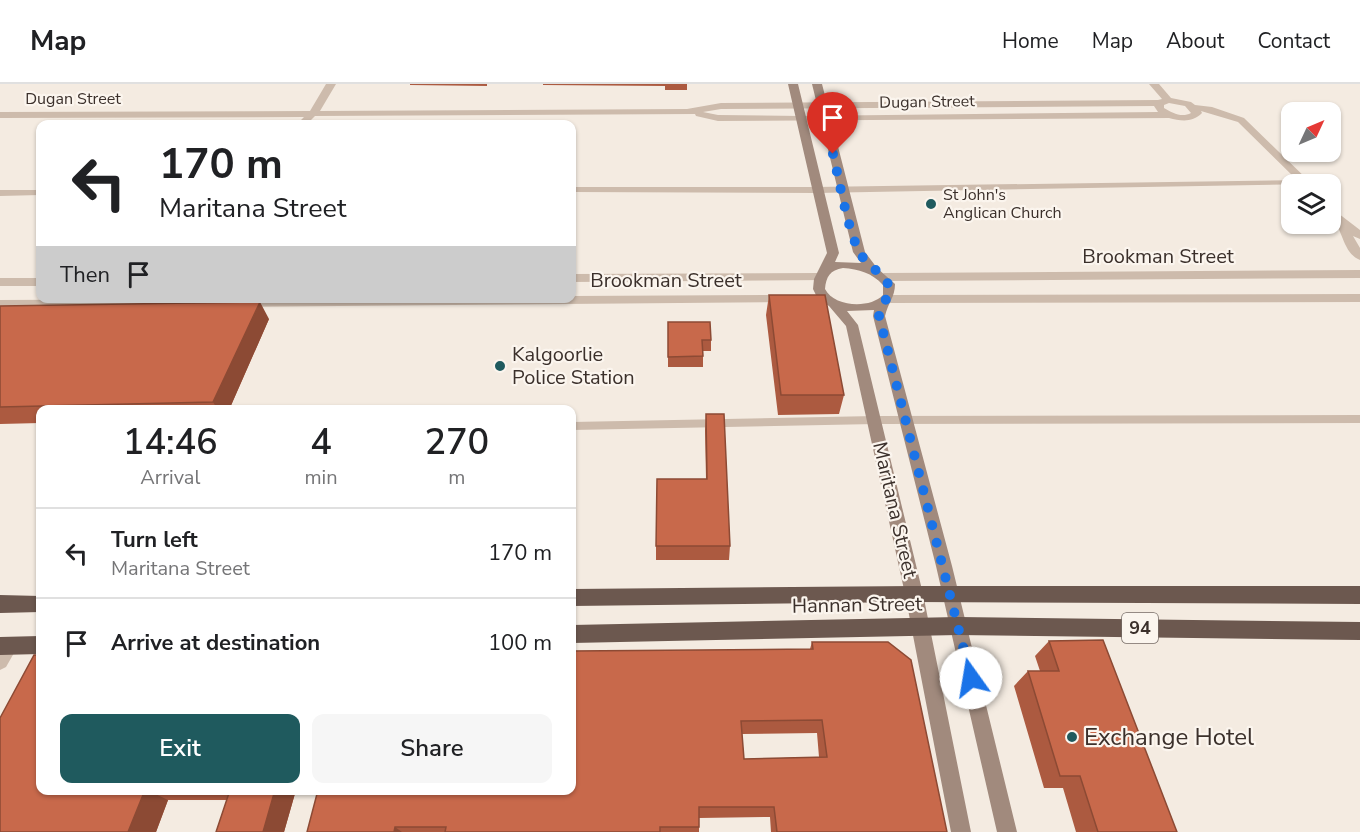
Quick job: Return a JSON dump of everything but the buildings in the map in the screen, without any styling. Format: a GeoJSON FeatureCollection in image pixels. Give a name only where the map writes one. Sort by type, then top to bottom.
{"type":"FeatureCollection","features":[{"type":"Feature","properties":{"kind":"highway","name":"Hannan Street"},"geometry":{"type":"LineString","coordinates":[[576,598],[914,594],[1360,595]]}},
{"type":"Feature","properties":{"kind":"highway"},"geometry":{"type":"LineString","coordinates":[[0,604],[36,604]]}},
{"type":"Feature","properties":{"kind":"highway","name":"Hannan Street"},"geometry":{"type":"LineString","coordinates":[[576,634],[920,626],[1360,631]]}},
{"type":"Feature","properties":{"kind":"highway"},"geometry":{"type":"LineString","coordinates":[[3,651],[36,646]]}},
{"type":"Feature","properties":{"kind":"main road"},"geometry":{"type":"LineString","coordinates":[[793,84],[816,190],[833,253],[819,284],[830,301],[860,310],[885,302],[890,292],[884,277],[871,268],[859,252],[817,84]]}},
{"type":"Feature","properties":{"kind":"main road"},"geometry":{"type":"LineString","coordinates":[[823,274],[845,264],[871,268]]}},
{"type":"Feature","properties":{"kind":"main road","name":"Maritana Street"},"geometry":{"type":"LineString","coordinates":[[830,301],[852,325],[914,594],[961,832]]}},
{"type":"Feature","properties":{"kind":"main road","name":"Maritana Street"},"geometry":{"type":"LineString","coordinates":[[885,302],[879,316],[951,594],[1007,832]]}},
{"type":"Feature","properties":{"kind":"street"},"geometry":{"type":"LineString","coordinates":[[306,120],[314,112],[331,84]]}},
{"type":"Feature","properties":{"kind":"street"},"geometry":{"type":"LineString","coordinates":[[1154,84],[1164,101],[1159,109],[1169,115]]}},
{"type":"Feature","properties":{"kind":"street","name":"Dugan Street"},"geometry":{"type":"LineString","coordinates":[[0,115],[687,112],[721,106],[798,107],[1178,101],[1195,108],[1209,108],[1242,120],[1296,174]]}},
{"type":"Feature","properties":{"kind":"street","name":"Dugan Street"},"geometry":{"type":"LineString","coordinates":[[687,112],[718,118],[801,119],[1194,116],[1197,113],[1195,108]]}},
{"type":"Feature","properties":{"kind":"street"},"geometry":{"type":"LineString","coordinates":[[314,112],[321,120]]}},
{"type":"Feature","properties":{"kind":"street"},"geometry":{"type":"LineString","coordinates":[[1343,223],[1360,236]]}},
{"type":"Feature","properties":{"kind":"street"},"geometry":{"type":"LineString","coordinates":[[1343,223],[1350,243],[1360,256]]}},
{"type":"Feature","properties":{"kind":"street","name":"Brookman Street"},"geometry":{"type":"LineString","coordinates":[[576,278],[823,274]]}},
{"type":"Feature","properties":{"kind":"street","name":"Brookman Street"},"geometry":{"type":"LineString","coordinates":[[884,277],[1360,274]]}},
{"type":"Feature","properties":{"kind":"street"},"geometry":{"type":"LineString","coordinates":[[746,277],[749,299]]}},
{"type":"Feature","properties":{"kind":"street"},"geometry":{"type":"LineString","coordinates":[[0,282],[36,282]]}},
{"type":"Feature","properties":{"kind":"street"},"geometry":{"type":"LineString","coordinates":[[885,302],[1360,298]]}},
{"type":"Feature","properties":{"kind":"street","name":"Brookman Street"},"geometry":{"type":"LineString","coordinates":[[576,300],[830,301]]}},
{"type":"Feature","properties":{"kind":"street","name":"Brookman Street"},"geometry":{"type":"LineString","coordinates":[[0,304],[36,302]]}},
{"type":"Feature","properties":{"kind":"lane"},"geometry":{"type":"LineString","coordinates":[[576,190],[842,190],[1281,184]]}},
{"type":"Feature","properties":{"kind":"lane"},"geometry":{"type":"LineString","coordinates":[[0,193],[36,193]]}},
{"type":"Feature","properties":{"kind":"lane"},"geometry":{"type":"LineString","coordinates":[[576,426],[875,420],[907,422],[1360,419]]}},
{"type":"Feature","properties":{"kind":"place","name":"St John's Anglican Church"},"geometry":{"type":"Point","coordinates":[931,204]}},
{"type":"Feature","properties":{"kind":"place","name":"Kalgoorlie Police Station"},"geometry":{"type":"Point","coordinates":[500,366]}},
{"type":"Feature","properties":{"kind":"place","name":"Exchange Hotel"},"geometry":{"type":"Point","coordinates":[1072,737]}},
{"type":"Feature","properties":{"kind":"route"},"geometry":{"type":"LineString","coordinates":[[833,154],[859,252],[871,268],[884,277],[889,284],[889,296],[882,304],[879,316],[971,678]]}}]}
